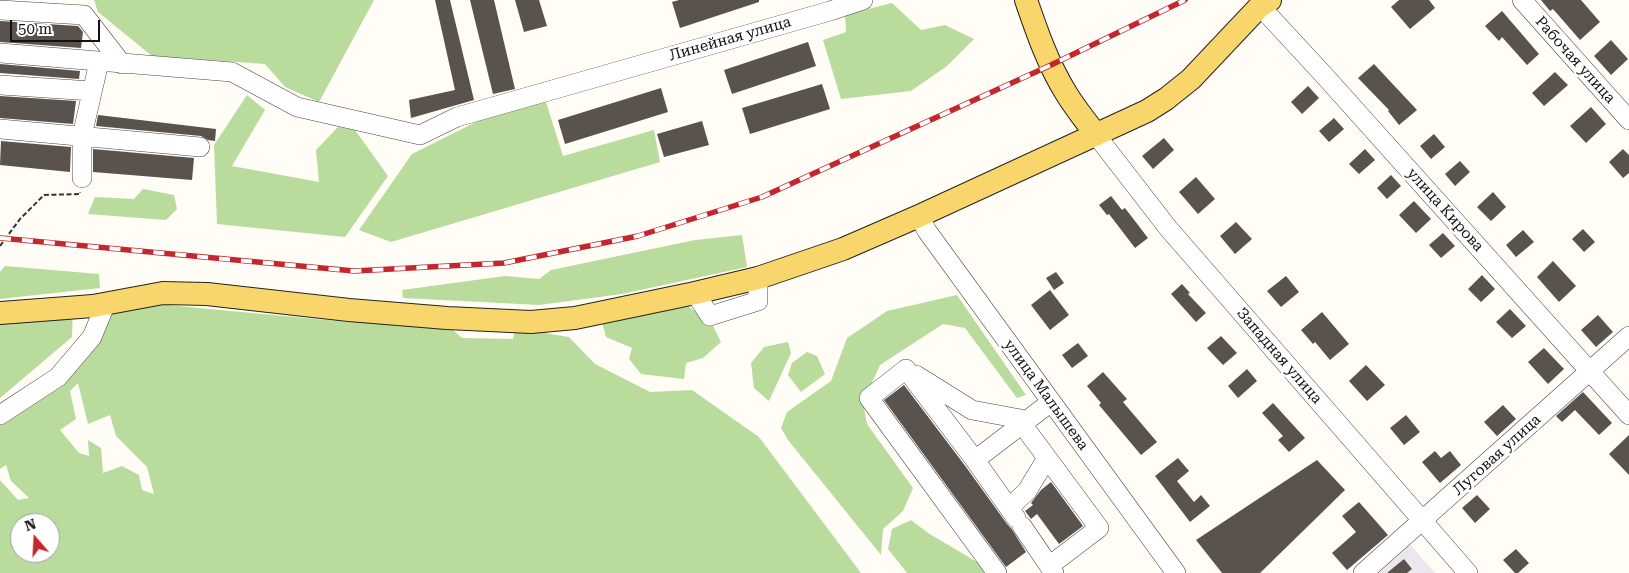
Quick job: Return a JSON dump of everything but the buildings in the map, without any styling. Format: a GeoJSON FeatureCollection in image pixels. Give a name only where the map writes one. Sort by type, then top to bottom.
{"type":"FeatureCollection","features":[{"type":"Feature","properties":{"kind":"main road"},"geometry":{"type":"LineString","coordinates":[[1026,0],[1039,39],[1051,65],[1067,94],[1096,135]]}},
{"type":"Feature","properties":{"kind":"main road"},"geometry":{"type":"LineString","coordinates":[[0,313],[106,303],[163,293],[207,294],[349,310],[447,318],[531,322],[575,318],[758,278],[843,249],[1147,111],[1191,79],[1265,3]]}},
{"type":"Feature","properties":{"kind":"street","name":"Линейная улица"},"geometry":{"type":"LineString","coordinates":[[0,53],[232,72],[297,107],[420,135],[457,117],[828,6],[863,0]]}},
{"type":"Feature","properties":{"kind":"street","name":"Рабочая улица"},"geometry":{"type":"LineString","coordinates":[[1522,0],[1629,120]]}},
{"type":"Feature","properties":{"kind":"street","name":"улица Кирова"},"geometry":{"type":"LineString","coordinates":[[1265,3],[1322,73],[1629,415]]}},
{"type":"Feature","properties":{"kind":"street"},"geometry":{"type":"LineString","coordinates":[[0,10],[84,15],[122,64]]}},
{"type":"Feature","properties":{"kind":"street"},"geometry":{"type":"LineString","coordinates":[[82,178],[82,136],[99,62]]}},
{"type":"Feature","properties":{"kind":"street"},"geometry":{"type":"LineString","coordinates":[[0,85],[92,91]]}},
{"type":"Feature","properties":{"kind":"street"},"geometry":{"type":"LineString","coordinates":[[0,129],[200,147]]}},
{"type":"Feature","properties":{"kind":"street","name":"Западная улица"},"geometry":{"type":"LineString","coordinates":[[1096,135],[1168,228],[1468,573]]}},
{"type":"Feature","properties":{"kind":"street","name":"улица Малышева"},"geometry":{"type":"LineString","coordinates":[[919,216],[927,231],[1176,573]]}},
{"type":"Feature","properties":{"kind":"street"},"geometry":{"type":"LineString","coordinates":[[0,415],[58,377],[92,337],[106,303]]}},
{"type":"Feature","properties":{"kind":"street","name":"Луговая улица"},"geometry":{"type":"LineString","coordinates":[[1363,573],[1629,336]]}},
{"type":"Feature","properties":{"kind":"street"},"geometry":{"type":"LineString","coordinates":[[906,369],[972,410],[1024,422],[1047,458],[1099,528],[1051,570],[975,460],[906,369]]}},
{"type":"Feature","properties":{"kind":"street"},"geometry":{"type":"LineString","coordinates":[[906,369],[869,398],[997,573]]}},
{"type":"Feature","properties":{"kind":"street"},"geometry":{"type":"LineString","coordinates":[[975,460],[1051,402]]}},
{"type":"Feature","properties":{"kind":"street"},"geometry":{"type":"LineString","coordinates":[[1015,517],[1027,491],[1047,458]]}},
{"type":"Feature","properties":{"kind":"path"},"geometry":{"type":"LineString","coordinates":[[0,246],[20,219],[44,195],[80,194],[82,178]]}},
{"type":"Feature","properties":{"kind":"shaded area"},"geometry":{"type":"Polygon","coordinates":[[[1409,543],[1435,573],[1374,573],[1409,543]]]}},
{"type":"Feature","properties":{"kind":"green space"},"geometry":{"type":"Polygon","coordinates":[[[94,0],[374,0],[319,102],[285,87],[265,64],[152,56],[98,12],[94,0]]]}},
{"type":"Feature","properties":{"kind":"green space"},"geometry":{"type":"Polygon","coordinates":[[[892,3],[921,30],[945,25],[974,39],[947,66],[911,91],[841,99],[823,40],[846,32],[845,15],[892,3]]]}},
{"type":"Feature","properties":{"kind":"green space"},"geometry":{"type":"Polygon","coordinates":[[[247,95],[265,110],[232,166],[319,182],[316,150],[338,127],[355,130],[388,176],[345,237],[217,224],[214,145],[247,95]]]}},
{"type":"Feature","properties":{"kind":"green space"},"geometry":{"type":"Polygon","coordinates":[[[546,102],[563,156],[654,130],[660,162],[391,242],[359,230],[412,154],[486,117],[546,102]]]}},
{"type":"Feature","properties":{"kind":"green space"},"geometry":{"type":"Polygon","coordinates":[[[143,189],[174,195],[177,209],[166,220],[88,214],[95,197],[134,199],[143,189]]]}},
{"type":"Feature","properties":{"kind":"green space"},"geometry":{"type":"Polygon","coordinates":[[[742,235],[747,267],[622,294],[539,305],[403,298],[402,290],[505,276],[539,279],[551,270],[695,240],[742,235]]]}},
{"type":"Feature","properties":{"kind":"green space"},"geometry":{"type":"Polygon","coordinates":[[[5,266],[99,274],[100,288],[0,299],[0,272],[5,266]]]}},
{"type":"Feature","properties":{"kind":"green space"},"geometry":{"type":"Polygon","coordinates":[[[957,295],[1026,395],[1017,398],[965,328],[943,324],[880,365],[863,403],[867,424],[913,488],[903,511],[883,529],[881,555],[788,440],[781,428],[787,412],[831,381],[847,338],[887,311],[957,295]]]}},
{"type":"Feature","properties":{"kind":"green space"},"geometry":{"type":"Polygon","coordinates":[[[146,303],[348,322],[445,323],[462,338],[513,339],[515,328],[569,337],[595,364],[650,392],[692,390],[759,437],[861,573],[0,573],[0,480],[18,500],[29,498],[11,481],[6,465],[0,469],[0,421],[48,389],[100,317],[146,303]],[[78,383],[70,391],[76,419],[60,430],[79,453],[89,456],[88,440],[101,448],[103,473],[122,466],[139,475],[142,490],[154,494],[147,467],[116,436],[110,415],[88,424],[78,383]]]}},
{"type":"Feature","properties":{"kind":"green space"},"geometry":{"type":"Polygon","coordinates":[[[685,304],[712,324],[721,342],[703,358],[686,363],[684,379],[641,374],[629,359],[632,348],[606,337],[601,319],[685,304]]]}},
{"type":"Feature","properties":{"kind":"green space"},"geometry":{"type":"Polygon","coordinates":[[[73,307],[72,337],[0,398],[0,315],[73,307]]]}},
{"type":"Feature","properties":{"kind":"green space"},"geometry":{"type":"Polygon","coordinates":[[[788,342],[791,353],[769,401],[754,388],[751,363],[764,347],[788,342]]]}},
{"type":"Feature","properties":{"kind":"green space"},"geometry":{"type":"Polygon","coordinates":[[[807,352],[817,356],[825,374],[801,392],[788,375],[792,363],[807,352]]]}},
{"type":"Feature","properties":{"kind":"green space"},"geometry":{"type":"Polygon","coordinates":[[[911,520],[928,533],[987,568],[990,573],[907,573],[888,549],[892,529],[911,520]]]}},
{"type":"Feature","properties":{"kind":"railway"},"geometry":{"type":"LineString","coordinates":[[0,238],[354,271],[504,263],[638,236],[762,197],[1051,65],[1185,0]]}}]}
